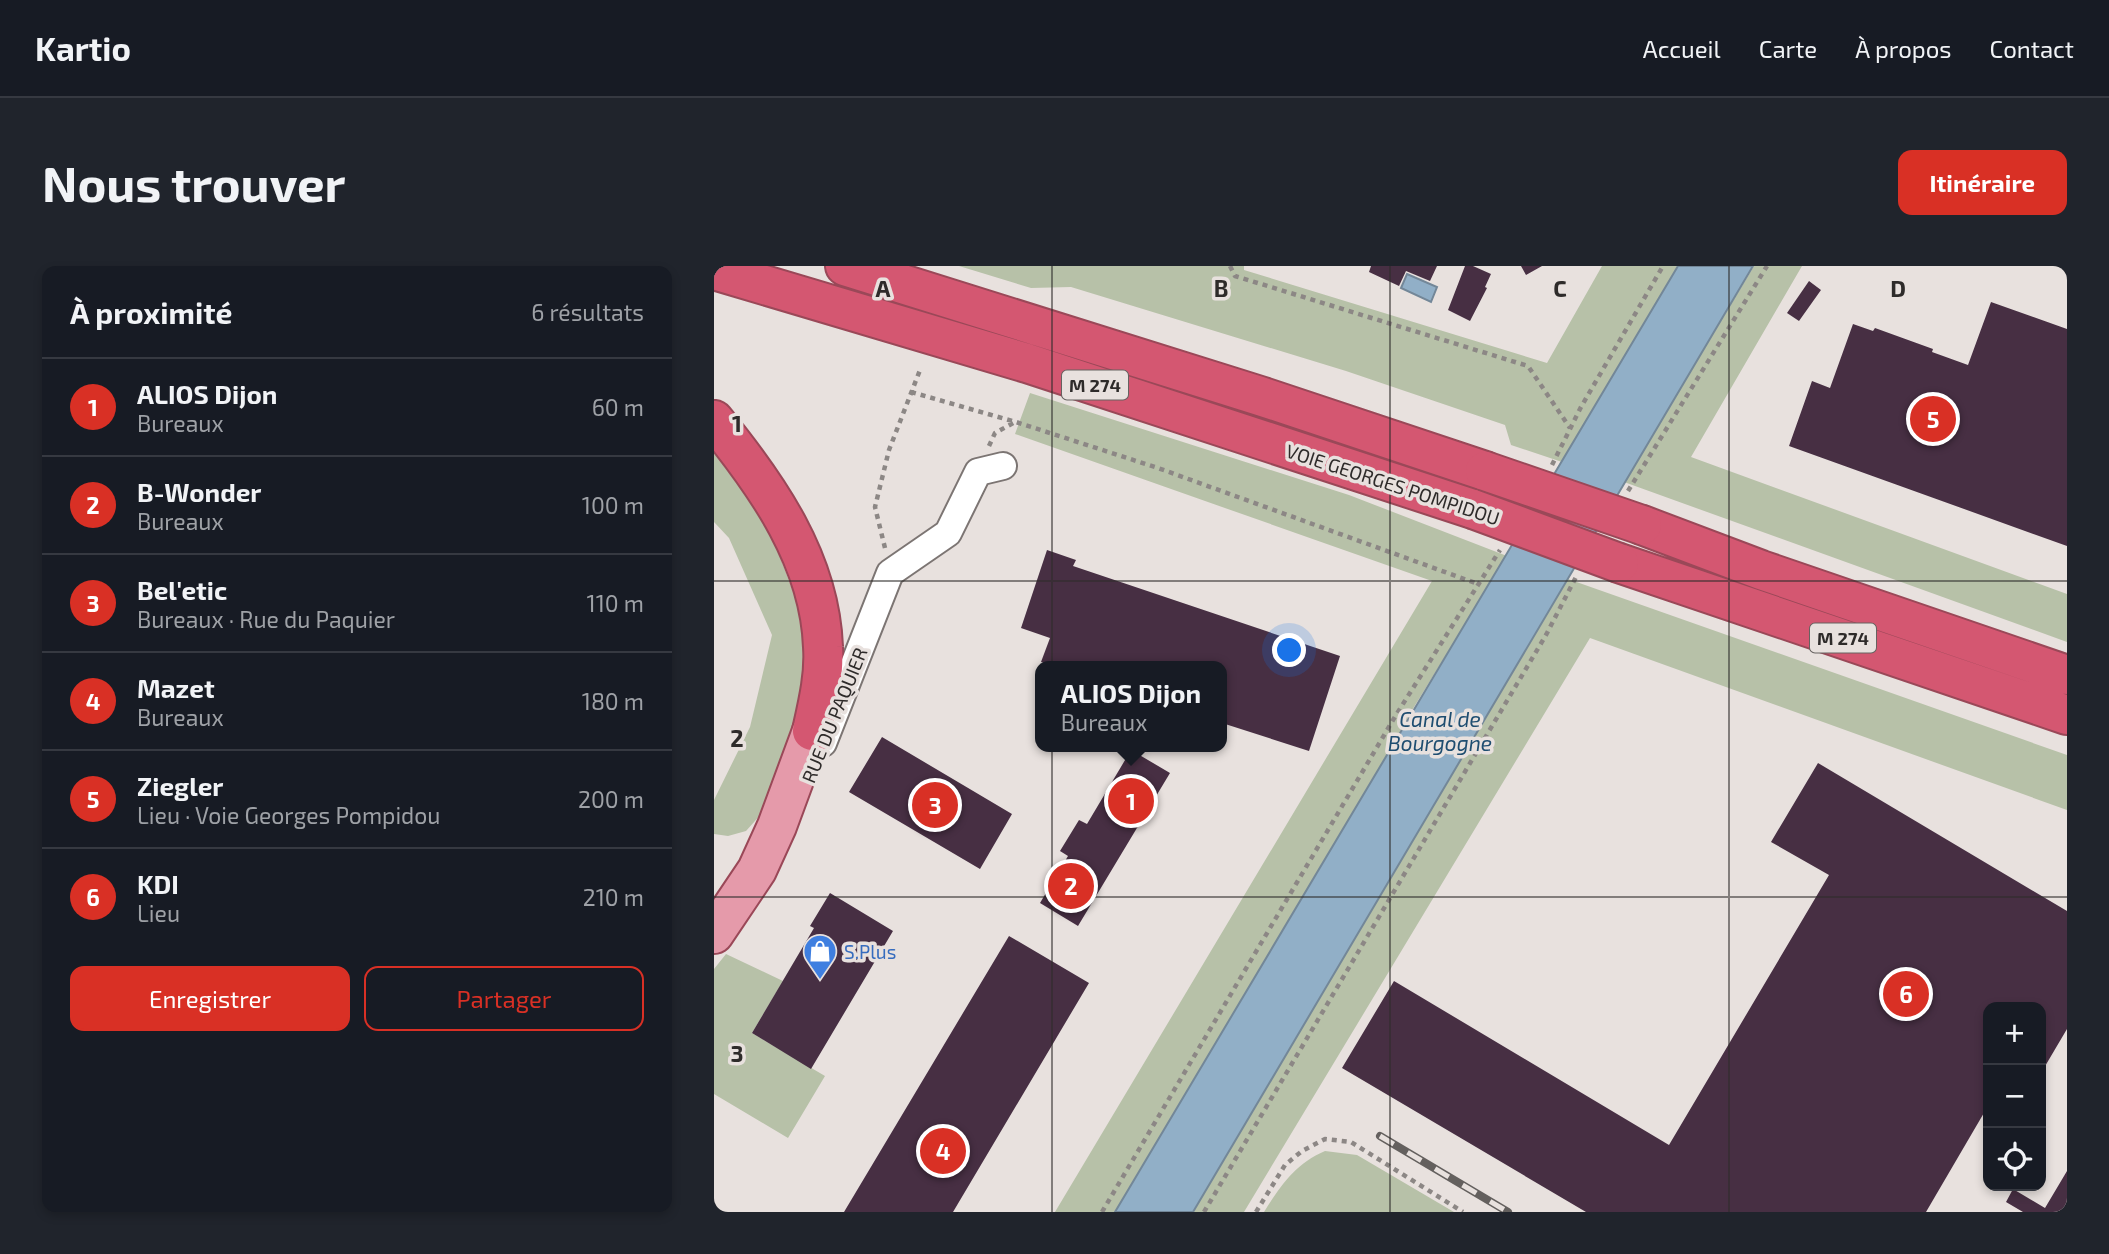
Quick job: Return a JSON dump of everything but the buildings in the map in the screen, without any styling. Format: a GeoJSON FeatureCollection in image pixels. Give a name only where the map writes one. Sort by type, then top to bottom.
{"type":"FeatureCollection","features":[{"type":"Feature","properties":{"kind":"highway","name":"M 274"},"geometry":{"type":"LineString","coordinates":[[845,266],[1248,392],[1485,471],[1634,510],[1761,570],[2067,675]]}},
{"type":"Feature","properties":{"kind":"highway","name":"VOIE GEORGES POMPIDOU"},"geometry":{"type":"LineString","coordinates":[[714,270],[1027,363],[1473,509],[1619,563],[2067,715]]}},
{"type":"Feature","properties":{"kind":"highway"},"geometry":{"type":"LineString","coordinates":[[714,420],[775,506],[797,545],[813,582],[824,647],[818,704],[811,731]]}},
{"type":"Feature","properties":{"kind":"main road","name":"RUE DU PAQUIER"},"geometry":{"type":"LineString","coordinates":[[714,934],[757,870],[777,826],[811,731]]}},
{"type":"Feature","properties":{"kind":"street"},"geometry":{"type":"LineString","coordinates":[[890,572],[948,533],[978,472],[1003,466]]}},
{"type":"Feature","properties":{"kind":"street","name":"RUE DU PAQUIER"},"geometry":{"type":"LineString","coordinates":[[777,826],[804,792],[890,572]]}},
{"type":"Feature","properties":{"kind":"street","name":"RUE DU PAQUIER"},"geometry":{"type":"LineString","coordinates":[[811,731],[865,638]]}},
{"type":"Feature","properties":{"kind":"path"},"geometry":{"type":"LineString","coordinates":[[1230,266],[1235,276],[1528,366],[1570,428]]}},
{"type":"Feature","properties":{"kind":"path"},"geometry":{"type":"LineString","coordinates":[[1550,467],[1663,266]]}},
{"type":"Feature","properties":{"kind":"path"},"geometry":{"type":"LineString","coordinates":[[1634,510],[1767,266]]}},
{"type":"Feature","properties":{"kind":"path"},"geometry":{"type":"LineString","coordinates":[[890,572],[875,507],[889,450],[920,370]]}},
{"type":"Feature","properties":{"kind":"path"},"geometry":{"type":"LineString","coordinates":[[911,392],[1016,422],[1158,468],[1478,584]]}},
{"type":"Feature","properties":{"kind":"path"},"geometry":{"type":"LineString","coordinates":[[1102,1212],[1396,715],[1501,549]]}},
{"type":"Feature","properties":{"kind":"path"},"geometry":{"type":"LineString","coordinates":[[1205,1212],[1546,635],[1578,574]]}},
{"type":"Feature","properties":{"kind":"path"},"geometry":{"type":"LineString","coordinates":[[1256,1212],[1285,1165],[1302,1151],[1325,1139],[1351,1142],[1462,1212]]}},
{"type":"Feature","properties":{"kind":"green space"},"geometry":{"type":"Polygon","coordinates":[[[959,266],[1244,266],[1244,270],[1547,363],[1602,266],[1678,266],[1562,462],[1511,445],[1505,425],[1346,371],[1071,287],[1031,288],[959,266]]]}},
{"type":"Feature","properties":{"kind":"green space"},"geometry":{"type":"Polygon","coordinates":[[[1754,266],[1802,266],[1691,457],[2067,594],[2067,642],[1624,482],[1754,266]]]}},
{"type":"Feature","properties":{"kind":"green space"},"geometry":{"type":"Polygon","coordinates":[[[1030,393],[1349,495],[1507,556],[1414,707],[1115,1212],[1055,1212],[1432,581],[1015,434],[1030,393]]]}},
{"type":"Feature","properties":{"kind":"green space"},"geometry":{"type":"Polygon","coordinates":[[[714,449],[728,466],[775,543],[806,627],[806,679],[790,740],[763,812],[746,831],[728,836],[714,834],[714,800],[750,727],[772,635],[729,538],[714,522],[714,449]]]}},
{"type":"Feature","properties":{"kind":"green space"},"geometry":{"type":"Polygon","coordinates":[[[1568,579],[2067,755],[2067,810],[1590,638],[1244,1212],[1193,1212],[1568,579]]]}},
{"type":"Feature","properties":{"kind":"green space"},"geometry":{"type":"Polygon","coordinates":[[[726,954],[783,981],[752,1033],[825,1076],[788,1138],[714,1094],[714,969],[726,954]]]}},
{"type":"Feature","properties":{"kind":"green space"},"geometry":{"type":"Polygon","coordinates":[[[1325,1151],[1357,1155],[1454,1212],[1264,1212],[1297,1169],[1325,1151]]]}},
{"type":"Feature","properties":{"kind":"water","name":"Canal de Bourgogne"},"geometry":{"type":"Polygon","coordinates":[[[1678,266],[1753,266],[1193,1212],[1115,1212],[1678,266]]]}},
{"type":"Feature","properties":{"kind":"water"},"geometry":{"type":"Polygon","coordinates":[[[1407,274],[1437,287],[1431,302],[1401,288],[1407,274]]]}},
{"type":"Feature","properties":{"kind":"railway"},"geometry":{"type":"LineString","coordinates":[[1380,1136],[1508,1212]]}},
{"type":"Feature","properties":{"kind":"place","name":"Ziegler"},"geometry":{"type":"Point","coordinates":[1933,419]}},
{"type":"Feature","properties":{"kind":"place","name":"ALIOS Dijon"},"geometry":{"type":"Point","coordinates":[1131,801]}},
{"type":"Feature","properties":{"kind":"place","name":"Bel'etic"},"geometry":{"type":"Point","coordinates":[935,805]}},
{"type":"Feature","properties":{"kind":"place","name":"B-Wonder"},"geometry":{"type":"Point","coordinates":[1071,886]}},
{"type":"Feature","properties":{"kind":"place","name":"S.Plus"},"geometry":{"type":"Point","coordinates":[820,981]}},
{"type":"Feature","properties":{"kind":"place","name":"KDI"},"geometry":{"type":"Point","coordinates":[1906,994]}},
{"type":"Feature","properties":{"kind":"place","name":"Mazet"},"geometry":{"type":"Point","coordinates":[943,1151]}}]}
